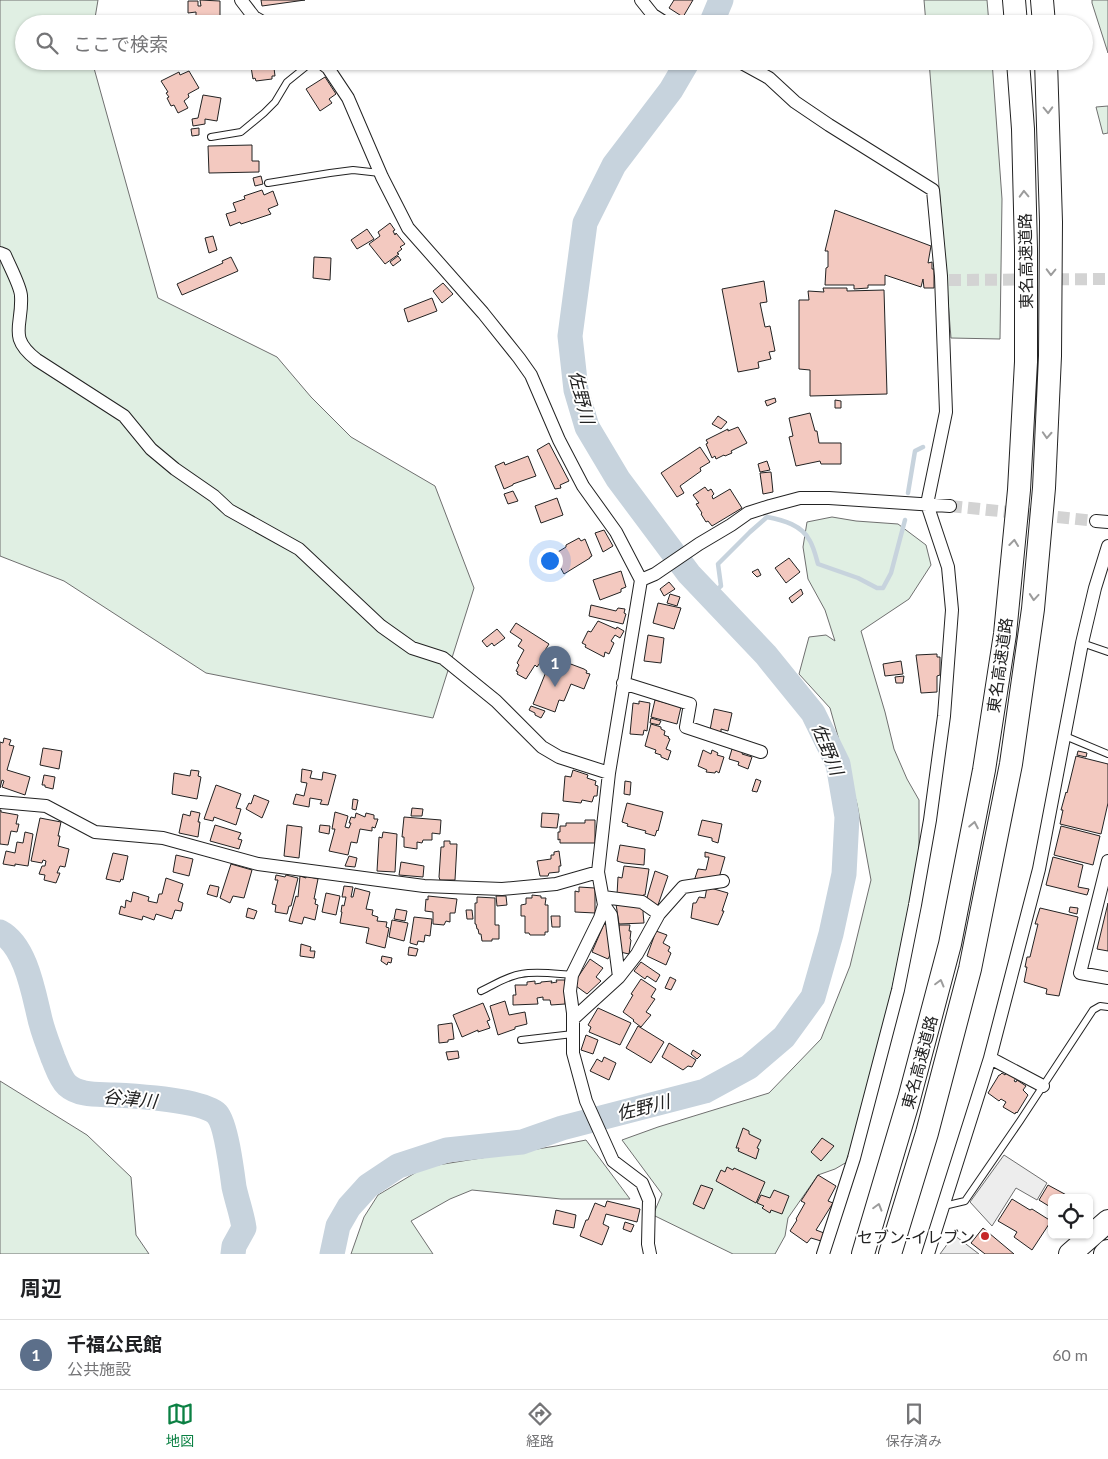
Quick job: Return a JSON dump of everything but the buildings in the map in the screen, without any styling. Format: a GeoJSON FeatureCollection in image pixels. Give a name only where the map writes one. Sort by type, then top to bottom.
{"type":"FeatureCollection","features":[{"type":"Feature","properties":{"kind":"highway"},"geometry":{"type":"LineString","coordinates":[[1014,0],[1015,15]]}},
{"type":"Feature","properties":{"kind":"highway"},"geometry":{"type":"LineString","coordinates":[[1042,0],[1043,15]]}},
{"type":"Feature","properties":{"kind":"highway","name":"東名高速道路"},"geometry":{"type":"LineString","coordinates":[[863,1254],[910,1099],[950,944],[984,770],[1005,634],[1019,490],[1026,362],[1023,129],[1019,70]]}},
{"type":"Feature","properties":{"kind":"highway","name":"東名高速道路"},"geometry":{"type":"LineString","coordinates":[[890,1254],[927,1133],[970,969],[1011,764],[1032,619],[1044,488],[1050,356],[1052,222],[1046,70]]}},
{"type":"Feature","properties":{"kind":"highway"},"geometry":{"type":"LineString","coordinates":[[1070,1254],[1108,1221]]}},
{"type":"Feature","properties":{"kind":"highway"},"geometry":{"type":"LineString","coordinates":[[1105,1254],[1108,1251]]}},
{"type":"Feature","properties":{"kind":"street"},"geometry":{"type":"LineString","coordinates":[[241,0],[252,15]]}},
{"type":"Feature","properties":{"kind":"street"},"geometry":{"type":"LineString","coordinates":[[641,0],[653,15]]}},
{"type":"Feature","properties":{"kind":"street"},"geometry":{"type":"LineString","coordinates":[[329,70],[348,98],[380,173],[408,228],[483,313],[527,370],[559,440],[583,486],[616,532],[641,580],[609,772],[598,872],[604,901],[611,915],[619,977]]}},
{"type":"Feature","properties":{"kind":"street"},"geometry":{"type":"LineString","coordinates":[[754,70],[768,78],[795,102],[829,125],[933,190],[945,278],[946,412],[927,504],[948,567],[952,610],[944,716],[930,820],[915,905],[890,1025],[854,1158],[823,1254]]}},
{"type":"Feature","properties":{"kind":"street"},"geometry":{"type":"LineString","coordinates":[[0,253],[4,255],[22,294],[18,336],[26,352],[124,416],[151,449],[175,469],[214,496],[229,510],[299,549],[381,626],[412,648],[443,658],[496,701],[542,747],[559,757],[609,772]]}},
{"type":"Feature","properties":{"kind":"street"},"geometry":{"type":"LineString","coordinates":[[641,580],[655,574],[748,513],[800,498],[829,498],[950,506]]}},
{"type":"Feature","properties":{"kind":"street"},"geometry":{"type":"LineString","coordinates":[[928,1254],[990,1058],[1039,869],[1082,643],[1095,588],[1108,546]]}},
{"type":"Feature","properties":{"kind":"street"},"geometry":{"type":"LineString","coordinates":[[624,683],[690,704],[686,727],[761,752]]}},
{"type":"Feature","properties":{"kind":"street"},"geometry":{"type":"LineString","coordinates":[[0,802],[46,806],[95,832],[163,838],[258,864],[424,886],[502,889],[556,884],[598,872]]}},
{"type":"Feature","properties":{"kind":"street"},"geometry":{"type":"LineString","coordinates":[[1108,861],[1080,973],[1108,978]]}},
{"type":"Feature","properties":{"kind":"street"},"geometry":{"type":"LineString","coordinates":[[573,1019],[619,977],[637,954],[659,914],[683,887],[723,881]]}},
{"type":"Feature","properties":{"kind":"street"},"geometry":{"type":"LineString","coordinates":[[604,901],[642,902],[659,914]]}},
{"type":"Feature","properties":{"kind":"street"},"geometry":{"type":"LineString","coordinates":[[604,901],[600,918],[572,975],[570,991],[573,1019],[573,1053],[586,1101],[613,1161],[642,1183],[650,1200],[648,1244],[650,1254]]}},
{"type":"Feature","properties":{"kind":"street"},"geometry":{"type":"LineString","coordinates":[[990,1058],[1043,1086]]}},
{"type":"Feature","properties":{"kind":"lane"},"geometry":{"type":"LineString","coordinates":[[212,138],[241,132],[275,102],[286,82],[302,70]]}},
{"type":"Feature","properties":{"kind":"lane"},"geometry":{"type":"LineString","coordinates":[[268,183],[330,172],[353,170],[380,173]]}},
{"type":"Feature","properties":{"kind":"lane"},"geometry":{"type":"LineString","coordinates":[[1082,643],[1108,652]]}},
{"type":"Feature","properties":{"kind":"lane"},"geometry":{"type":"LineString","coordinates":[[1065,736],[1108,754]]}},
{"type":"Feature","properties":{"kind":"lane"},"geometry":{"type":"LineString","coordinates":[[481,991],[520,974],[572,975]]}},
{"type":"Feature","properties":{"kind":"lane"},"geometry":{"type":"LineString","coordinates":[[944,1206],[965,1201],[1093,1010],[1100,1006],[1108,1007]]}},
{"type":"Feature","properties":{"kind":"lane"},"geometry":{"type":"LineString","coordinates":[[521,1040],[573,1034]]}},
{"type":"Feature","properties":{"kind":"green space"},"geometry":{"type":"Polygon","coordinates":[[[0,0],[98,0],[96,15],[15,15],[15,70],[95,70],[158,298],[277,357],[311,397],[351,437],[435,486],[474,588],[433,718],[206,673],[64,581],[0,556],[0,0]]]}},
{"type":"Feature","properties":{"kind":"green space"},"geometry":{"type":"Polygon","coordinates":[[[924,0],[987,0],[988,15],[925,15],[924,0]]]}},
{"type":"Feature","properties":{"kind":"green space"},"geometry":{"type":"Polygon","coordinates":[[[1092,0],[1108,0],[1108,53],[1092,3],[1092,0]]]}},
{"type":"Feature","properties":{"kind":"green space"},"geometry":{"type":"Polygon","coordinates":[[[930,70],[993,70],[1002,199],[1000,339],[951,338],[930,70]]]}},
{"type":"Feature","properties":{"kind":"green space"},"geometry":{"type":"Polygon","coordinates":[[[1108,106],[1108,133],[1103,134],[1096,107],[1108,106]]]}},
{"type":"Feature","properties":{"kind":"green space"},"geometry":{"type":"Polygon","coordinates":[[[832,517],[898,524],[926,545],[931,565],[909,599],[861,631],[894,749],[907,779],[919,800],[919,866],[880,1043],[847,1162],[818,1175],[788,1218],[785,1236],[775,1254],[733,1254],[653,1215],[662,1194],[622,1140],[769,1093],[821,1039],[850,966],[871,880],[857,804],[830,708],[799,674],[809,637],[826,635],[835,641],[825,610],[808,579],[803,547],[807,522],[832,517]]]}},
{"type":"Feature","properties":{"kind":"green space"},"geometry":{"type":"Polygon","coordinates":[[[0,1081],[87,1135],[131,1177],[136,1235],[149,1254],[0,1254],[0,1081]]]}},
{"type":"Feature","properties":{"kind":"green space"},"geometry":{"type":"Polygon","coordinates":[[[586,1140],[630,1199],[561,1199],[472,1190],[450,1199],[411,1221],[433,1254],[351,1254],[364,1217],[378,1195],[425,1167],[586,1140]]]}},
{"type":"Feature","properties":{"kind":"shaded area"},"geometry":{"type":"Polygon","coordinates":[[[1004,1155],[1047,1183],[1037,1200],[1016,1188],[992,1226],[970,1202],[1004,1155]]]}},
{"type":"Feature","properties":{"kind":"shaded area"},"geometry":{"type":"Polygon","coordinates":[[[954,1235],[979,1254],[940,1254],[954,1235]]]}},
{"type":"Feature","properties":{"kind":"waterway","name":"佐野川"},"geometry":{"type":"LineString","coordinates":[[715,15],[721,0]]}},
{"type":"Feature","properties":{"kind":"waterway","name":"佐野川"},"geometry":{"type":"LineString","coordinates":[[332,1254],[338,1226],[349,1207],[368,1186],[398,1166],[447,1150],[522,1142],[562,1128],[705,1091],[749,1067],[784,1037],[813,997],[831,934],[844,874],[847,817],[838,764],[813,713],[766,655],[689,574],[618,479],[587,427],[576,390],[570,336],[585,223],[614,165],[671,90],[683,70]]}},
{"type":"Feature","properties":{"kind":"waterway"},"geometry":{"type":"LineString","coordinates":[[908,493],[915,451],[923,447]]}},
{"type":"Feature","properties":{"kind":"waterway"},"geometry":{"type":"LineString","coordinates":[[709,596],[721,586],[718,564],[767,517],[786,522],[797,527],[807,535],[818,564],[858,578],[877,588],[883,588],[891,573],[905,520]]}},
{"type":"Feature","properties":{"kind":"waterway","name":"谷津川"},"geometry":{"type":"LineString","coordinates":[[0,932],[9,938],[22,957],[31,981],[45,1037],[62,1079],[67,1085],[72,1089],[89,1094],[184,1102],[198,1105],[217,1114],[226,1138],[234,1187],[244,1228],[234,1246],[233,1254]]}},
{"type":"Feature","properties":{"kind":"tunnel"},"geometry":{"type":"LineString","coordinates":[[949,280],[1108,279]]}},
{"type":"Feature","properties":{"kind":"tunnel"},"geometry":{"type":"LineString","coordinates":[[950,506],[1096,521]]}},
{"type":"Feature","properties":{"kind":"place","name":"千福公民館"},"geometry":{"type":"Point","coordinates":[555,687]}},
{"type":"Feature","properties":{"kind":"place","name":"セブン-イレブン"},"geometry":{"type":"Point","coordinates":[985,1236]}}]}
